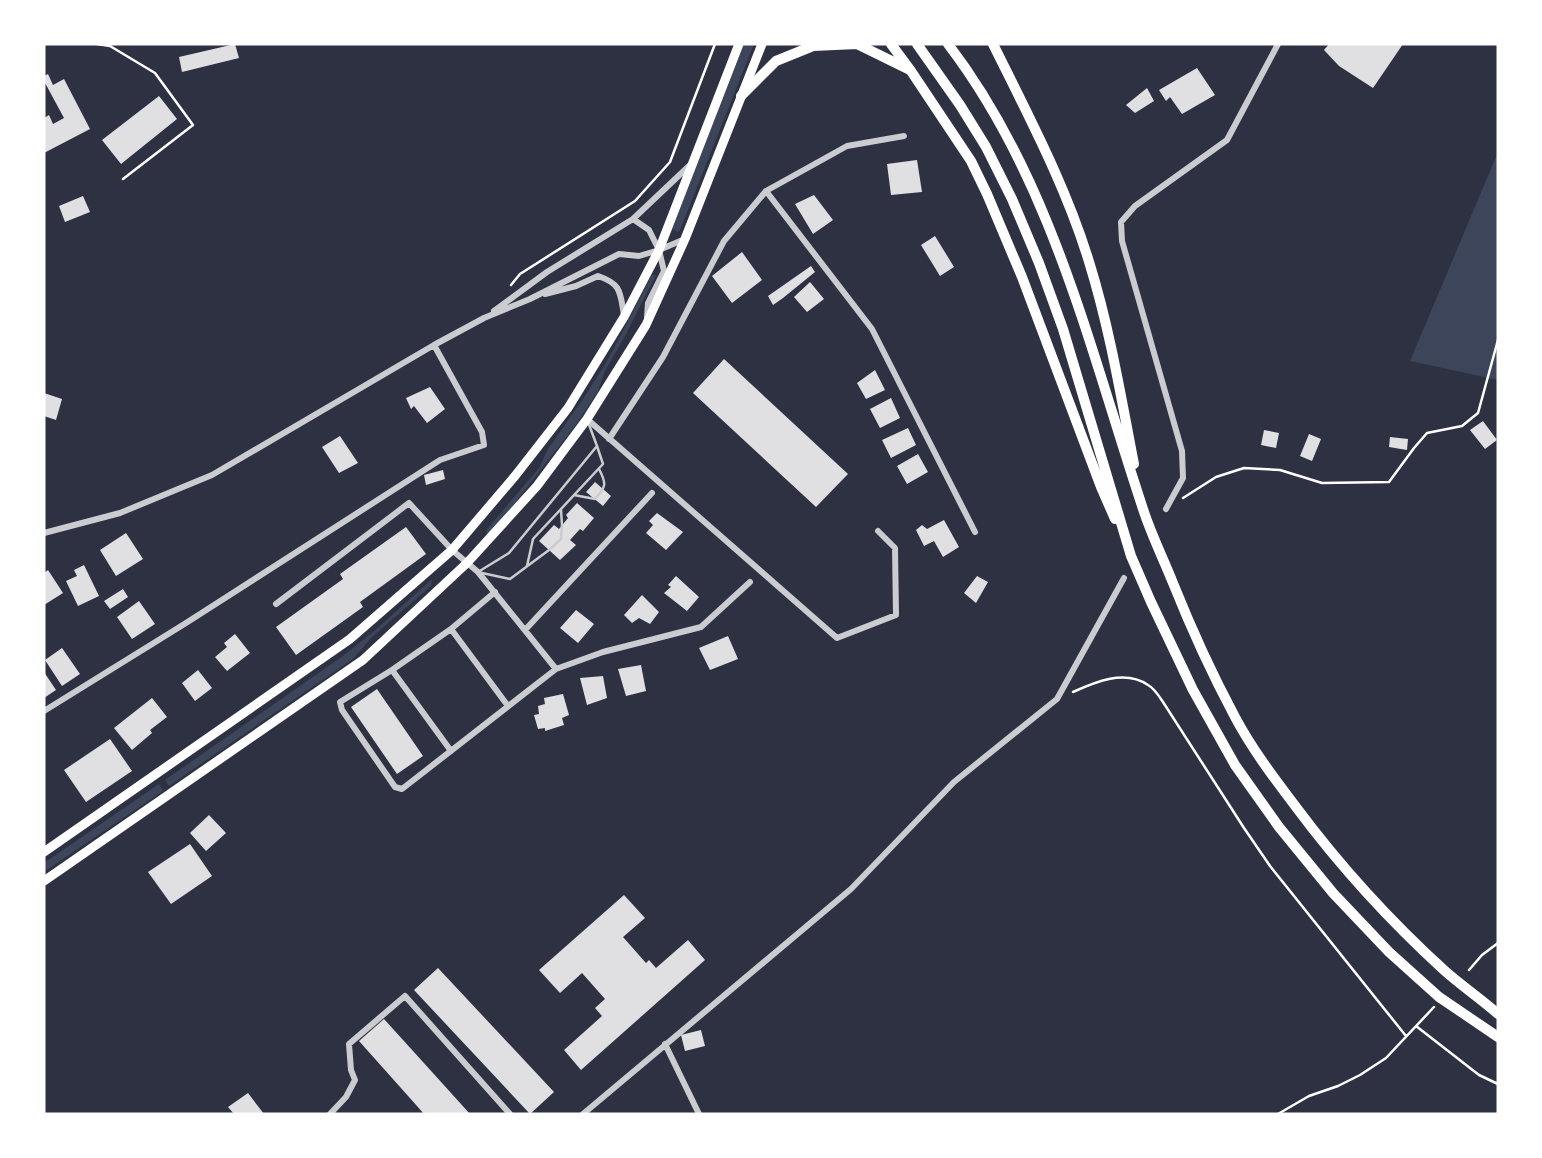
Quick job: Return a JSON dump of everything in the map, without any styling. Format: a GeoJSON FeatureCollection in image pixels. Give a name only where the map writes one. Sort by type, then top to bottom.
{"type":"FeatureCollection","features":[{"type":"Feature","properties":{"kind":"highway"},"geometry":{"type":"LineString","coordinates":[[741,96],[776,61],[813,46],[857,44],[911,71]]}},
{"type":"Feature","properties":{"kind":"highway"},"geometry":{"type":"LineString","coordinates":[[891,44],[971,161],[988,194],[1027,289],[1101,487],[1193,690],[1235,765],[1279,827],[1333,893],[1389,952],[1439,997],[1498,1037]]}},
{"type":"Feature","properties":{"kind":"highway"},"geometry":{"type":"LineString","coordinates":[[917,44],[986,147],[1039,263],[1063,329],[1131,556]]}},
{"type":"Feature","properties":{"kind":"highway"},"geometry":{"type":"LineString","coordinates":[[948,44],[1003,127],[1026,173],[1056,244],[1087,330],[1144,512],[1196,636],[1236,718],[1266,767],[1318,837],[1377,905],[1447,972],[1498,1013]]}},
{"type":"Feature","properties":{"kind":"highway"},"geometry":{"type":"LineString","coordinates":[[993,44],[1053,168],[1090,264],[1106,325],[1144,512]]}},
{"type":"Feature","properties":{"kind":"main road"},"geometry":{"type":"LineString","coordinates":[[44,852],[350,639],[452,550],[568,408],[624,317],[659,250],[739,44]]}},
{"type":"Feature","properties":{"kind":"main road"},"geometry":{"type":"LineString","coordinates":[[44,881],[363,660],[467,563],[537,486],[587,419],[646,326],[685,239],[762,44]]}},
{"type":"Feature","properties":{"kind":"street"},"geometry":{"type":"LineString","coordinates":[[1166,509],[1184,478],[1182,451],[1122,241],[1121,222],[1135,206],[1227,140],[1278,44]]}},
{"type":"Feature","properties":{"kind":"street"},"geometry":{"type":"LineString","coordinates":[[608,439],[663,357],[723,240],[766,191],[846,146],[904,136]]}},
{"type":"Feature","properties":{"kind":"street"},"geometry":{"type":"LineString","coordinates":[[484,318],[547,272],[633,219],[691,165]]}},
{"type":"Feature","properties":{"kind":"street"},"geometry":{"type":"LineString","coordinates":[[766,191],[872,329],[975,532]]}},
{"type":"Feature","properties":{"kind":"street"},"geometry":{"type":"LineString","coordinates":[[633,219],[649,230],[659,250],[664,271],[648,303],[646,326]]}},
{"type":"Feature","properties":{"kind":"street"},"geometry":{"type":"LineString","coordinates":[[44,533],[120,513],[212,475],[484,318],[530,299],[620,254],[639,256],[685,239]]}},
{"type":"Feature","properties":{"kind":"street"},"geometry":{"type":"LineString","coordinates":[[530,299],[576,286],[598,276],[612,281],[620,291],[624,317]]}},
{"type":"Feature","properties":{"kind":"street"},"geometry":{"type":"LineString","coordinates":[[44,711],[440,460],[484,445],[482,432],[434,345]]}},
{"type":"Feature","properties":{"kind":"street"},"geometry":{"type":"LineString","coordinates":[[587,419],[837,638],[896,615],[895,548],[878,531]]}},
{"type":"Feature","properties":{"kind":"street"},"geometry":{"type":"LineString","coordinates":[[526,631],[652,494]]}},
{"type":"Feature","properties":{"kind":"street"},"geometry":{"type":"LineString","coordinates":[[276,604],[409,503],[452,550],[478,572],[556,669]]}},
{"type":"Feature","properties":{"kind":"street"},"geometry":{"type":"LineString","coordinates":[[583,1114],[851,889],[954,782],[1057,699],[1124,578]]}},
{"type":"Feature","properties":{"kind":"street"},"geometry":{"type":"LineString","coordinates":[[495,592],[451,629],[340,702],[342,710],[395,787],[402,789],[556,669],[603,652],[701,627],[750,582]]}},
{"type":"Feature","properties":{"kind":"street"},"geometry":{"type":"LineString","coordinates":[[451,629],[508,706]]}},
{"type":"Feature","properties":{"kind":"street"},"geometry":{"type":"LineString","coordinates":[[391,670],[451,751]]}},
{"type":"Feature","properties":{"kind":"street"},"geometry":{"type":"LineString","coordinates":[[330,1114],[346,1097],[355,1080],[351,1070],[349,1044],[405,996],[510,1114]]}},
{"type":"Feature","properties":{"kind":"street"},"geometry":{"type":"LineString","coordinates":[[665,1044],[699,1114]]}},
{"type":"Feature","properties":{"kind":"lane"},"geometry":{"type":"LineString","coordinates":[[527,566],[533,539],[603,464],[587,419]]}},
{"type":"Feature","properties":{"kind":"lane"},"geometry":{"type":"LineString","coordinates":[[478,572],[509,552],[597,446]]}},
{"type":"Feature","properties":{"kind":"lane"},"geometry":{"type":"LineString","coordinates":[[574,495],[595,499],[604,489],[605,480],[598,469]]}},
{"type":"Feature","properties":{"kind":"lane"},"geometry":{"type":"LineString","coordinates":[[478,572],[510,579],[549,550],[561,539],[561,510]]}},
{"type":"Feature","properties":{"kind":"path"},"geometry":{"type":"LineString","coordinates":[[97,44],[110,46],[155,73],[193,124],[122,179]]}},
{"type":"Feature","properties":{"kind":"path"},"geometry":{"type":"LineString","coordinates":[[506,291],[520,274],[635,201],[670,162],[715,44]]}},
{"type":"Feature","properties":{"kind":"path"},"geometry":{"type":"LineString","coordinates":[[1166,509],[1216,477],[1244,468],[1280,470],[1322,483],[1389,482],[1427,433],[1462,426],[1478,414],[1498,340]]}},
{"type":"Feature","properties":{"kind":"path"},"geometry":{"type":"LineString","coordinates":[[1057,699],[1108,678],[1122,677],[1149,685],[1163,702],[1270,866],[1406,1036]]}},
{"type":"Feature","properties":{"kind":"path"},"geometry":{"type":"LineString","coordinates":[[1469,970],[1482,955],[1498,943]]}},
{"type":"Feature","properties":{"kind":"path"},"geometry":{"type":"LineString","coordinates":[[1278,1114],[1309,1096],[1360,1075],[1386,1058],[1434,1007]]}},
{"type":"Feature","properties":{"kind":"path"},"geometry":{"type":"LineString","coordinates":[[1416,1026],[1479,1075],[1498,1084]]}},
{"type":"Feature","properties":{"kind":"shaded area"},"geometry":{"type":"Polygon","coordinates":[[[744,44],[754,44],[678,232],[672,229],[744,44]]]}},
{"type":"Feature","properties":{"kind":"shaded area"},"geometry":{"type":"Polygon","coordinates":[[[1498,152],[1498,380],[1410,361],[1498,152]]]}},
{"type":"Feature","properties":{"kind":"shaded area"},"geometry":{"type":"Polygon","coordinates":[[[652,275],[656,275],[605,371],[598,391],[578,422],[486,537],[487,529],[539,468],[548,449],[585,396],[607,361],[652,275]]]}},
{"type":"Feature","properties":{"kind":"shaded area"},"geometry":{"type":"Polygon","coordinates":[[[431,580],[431,586],[371,638],[353,659],[169,786],[165,780],[343,656],[431,580]]]}},
{"type":"Feature","properties":{"kind":"shaded area"},"geometry":{"type":"Polygon","coordinates":[[[159,784],[163,791],[44,872],[44,863],[159,784]]]}},
{"type":"Feature","properties":{"kind":"building"},"geometry":{"type":"Polygon","coordinates":[[[235,44],[239,58],[182,72],[179,57],[235,44]]]}},
{"type":"Feature","properties":{"kind":"building"},"geometry":{"type":"Polygon","coordinates":[[[1329,44],[1403,44],[1373,88],[1339,66],[1324,50],[1329,44]]]}},
{"type":"Feature","properties":{"kind":"building"},"geometry":{"type":"Polygon","coordinates":[[[1197,68],[1215,95],[1182,114],[1170,97],[1166,101],[1159,90],[1197,68]]]}},
{"type":"Feature","properties":{"kind":"building"},"geometry":{"type":"Polygon","coordinates":[[[48,74],[53,85],[64,79],[90,129],[44,153],[44,118],[49,115],[53,124],[64,118],[44,81],[44,76],[48,74]]]}},
{"type":"Feature","properties":{"kind":"building"},"geometry":{"type":"Polygon","coordinates":[[[1147,88],[1154,101],[1135,113],[1126,105],[1147,88]]]}},
{"type":"Feature","properties":{"kind":"building"},"geometry":{"type":"Polygon","coordinates":[[[159,96],[177,119],[121,164],[102,140],[159,96]]]}},
{"type":"Feature","properties":{"kind":"building"},"geometry":{"type":"Polygon","coordinates":[[[917,160],[922,192],[891,195],[887,164],[917,160]]]}},
{"type":"Feature","properties":{"kind":"building"},"geometry":{"type":"Polygon","coordinates":[[[814,195],[833,220],[813,234],[795,204],[814,195]]]}},
{"type":"Feature","properties":{"kind":"building"},"geometry":{"type":"Polygon","coordinates":[[[83,196],[90,212],[65,222],[59,206],[83,196]]]}},
{"type":"Feature","properties":{"kind":"building"},"geometry":{"type":"Polygon","coordinates":[[[935,236],[954,267],[940,276],[921,245],[935,236]]]}},
{"type":"Feature","properties":{"kind":"building"},"geometry":{"type":"Polygon","coordinates":[[[742,252],[762,280],[732,303],[712,276],[742,252]]]}},
{"type":"Feature","properties":{"kind":"building"},"geometry":{"type":"Polygon","coordinates":[[[811,266],[815,272],[773,305],[768,296],[811,266]]]}},
{"type":"Feature","properties":{"kind":"building"},"geometry":{"type":"Polygon","coordinates":[[[810,282],[824,299],[807,312],[794,297],[810,282]]]}},
{"type":"Feature","properties":{"kind":"building"},"geometry":{"type":"Polygon","coordinates":[[[724,359],[848,474],[816,507],[693,393],[724,359]]]}},
{"type":"Feature","properties":{"kind":"building"},"geometry":{"type":"Polygon","coordinates":[[[875,370],[885,390],[866,399],[857,383],[875,370]]]}},
{"type":"Feature","properties":{"kind":"building"},"geometry":{"type":"Polygon","coordinates":[[[430,387],[445,409],[427,423],[414,406],[411,409],[406,398],[430,387]]]}},
{"type":"Feature","properties":{"kind":"building"},"geometry":{"type":"Polygon","coordinates":[[[44,393],[62,399],[56,420],[44,416],[44,393]]]}},
{"type":"Feature","properties":{"kind":"building"},"geometry":{"type":"Polygon","coordinates":[[[891,398],[900,418],[880,428],[870,409],[891,398]]]}},
{"type":"Feature","properties":{"kind":"building"},"geometry":{"type":"Polygon","coordinates":[[[1483,421],[1497,440],[1485,449],[1470,430],[1483,421]]]}},
{"type":"Feature","properties":{"kind":"building"},"geometry":{"type":"Polygon","coordinates":[[[908,428],[916,445],[891,458],[882,440],[908,428]]]}},
{"type":"Feature","properties":{"kind":"building"},"geometry":{"type":"Polygon","coordinates":[[[1264,430],[1279,433],[1276,448],[1261,445],[1264,430]]]}},
{"type":"Feature","properties":{"kind":"building"},"geometry":{"type":"Polygon","coordinates":[[[1309,434],[1321,439],[1312,461],[1300,456],[1309,434]]]}},
{"type":"Feature","properties":{"kind":"building"},"geometry":{"type":"Polygon","coordinates":[[[340,436],[358,463],[339,473],[322,447],[340,436]]]}},
{"type":"Feature","properties":{"kind":"building"},"geometry":{"type":"Polygon","coordinates":[[[1390,437],[1408,439],[1407,450],[1389,447],[1390,437]]]}},
{"type":"Feature","properties":{"kind":"building"},"geometry":{"type":"Polygon","coordinates":[[[918,454],[928,472],[907,484],[897,466],[918,454]]]}},
{"type":"Feature","properties":{"kind":"building"},"geometry":{"type":"Polygon","coordinates":[[[443,470],[445,479],[426,485],[424,475],[443,470]]]}},
{"type":"Feature","properties":{"kind":"building"},"geometry":{"type":"Polygon","coordinates":[[[595,482],[611,496],[603,506],[586,492],[595,482]]]}},
{"type":"Feature","properties":{"kind":"building"},"geometry":{"type":"Polygon","coordinates":[[[577,503],[594,518],[583,531],[580,529],[570,540],[576,545],[560,560],[539,541],[554,525],[559,529],[568,518],[566,515],[577,503]]]}},
{"type":"Feature","properties":{"kind":"building"},"geometry":{"type":"Polygon","coordinates":[[[657,513],[683,532],[666,550],[646,533],[653,525],[649,521],[657,513]]]}},
{"type":"Feature","properties":{"kind":"building"},"geometry":{"type":"Polygon","coordinates":[[[944,520],[959,547],[943,557],[934,541],[924,546],[916,530],[922,525],[927,529],[944,520]]]}},
{"type":"Feature","properties":{"kind":"building"},"geometry":{"type":"Polygon","coordinates":[[[406,527],[426,554],[360,602],[363,607],[296,655],[276,627],[343,579],[340,574],[406,527]]]}},
{"type":"Feature","properties":{"kind":"building"},"geometry":{"type":"Polygon","coordinates":[[[126,533],[143,559],[116,576],[100,550],[126,533]]]}},
{"type":"Feature","properties":{"kind":"building"},"geometry":{"type":"Polygon","coordinates":[[[84,565],[99,596],[78,606],[66,581],[77,576],[74,570],[84,565]]]}},
{"type":"Feature","properties":{"kind":"building"},"geometry":{"type":"Polygon","coordinates":[[[48,570],[63,593],[44,605],[44,573],[48,570]]]}},
{"type":"Feature","properties":{"kind":"building"},"geometry":{"type":"Polygon","coordinates":[[[676,576],[699,597],[687,611],[664,593],[671,587],[668,585],[676,576]]]}},
{"type":"Feature","properties":{"kind":"building"},"geometry":{"type":"Polygon","coordinates":[[[977,576],[988,582],[976,603],[964,593],[977,576]]]}},
{"type":"Feature","properties":{"kind":"building"},"geometry":{"type":"Polygon","coordinates":[[[123,589],[128,597],[110,609],[104,601],[123,589]]]}},
{"type":"Feature","properties":{"kind":"building"},"geometry":{"type":"Polygon","coordinates":[[[642,595],[659,612],[650,624],[639,618],[632,623],[624,615],[642,595]]]}},
{"type":"Feature","properties":{"kind":"building"},"geometry":{"type":"Polygon","coordinates":[[[139,601],[155,624],[132,639],[117,617],[139,601]]]}},
{"type":"Feature","properties":{"kind":"building"},"geometry":{"type":"Polygon","coordinates":[[[576,610],[594,624],[578,643],[560,628],[576,610]]]}},
{"type":"Feature","properties":{"kind":"building"},"geometry":{"type":"Polygon","coordinates":[[[235,634],[250,653],[227,671],[215,657],[227,647],[224,643],[235,634]]]}},
{"type":"Feature","properties":{"kind":"building"},"geometry":{"type":"Polygon","coordinates":[[[728,636],[738,659],[710,670],[699,648],[728,636]]]}},
{"type":"Feature","properties":{"kind":"building"},"geometry":{"type":"Polygon","coordinates":[[[62,648],[80,674],[62,686],[45,660],[62,648]]]}},
{"type":"Feature","properties":{"kind":"building"},"geometry":{"type":"Polygon","coordinates":[[[641,665],[646,691],[626,696],[618,669],[641,665]]]}},
{"type":"Feature","properties":{"kind":"building"},"geometry":{"type":"Polygon","coordinates":[[[198,670],[212,688],[195,701],[182,683],[198,670]]]}},
{"type":"Feature","properties":{"kind":"building"},"geometry":{"type":"Polygon","coordinates":[[[44,672],[56,690],[44,698],[44,672]]]}},
{"type":"Feature","properties":{"kind":"building"},"geometry":{"type":"Polygon","coordinates":[[[603,676],[607,698],[587,705],[580,678],[603,676]]]}},
{"type":"Feature","properties":{"kind":"building"},"geometry":{"type":"Polygon","coordinates":[[[377,689],[423,756],[397,774],[351,707],[377,689]]]}},
{"type":"Feature","properties":{"kind":"building"},"geometry":{"type":"Polygon","coordinates":[[[563,694],[569,715],[562,718],[564,725],[545,731],[545,728],[538,729],[534,715],[539,714],[538,706],[545,704],[544,698],[563,694]]]}},
{"type":"Feature","properties":{"kind":"building"},"geometry":{"type":"Polygon","coordinates":[[[152,698],[167,717],[150,730],[152,733],[132,750],[114,728],[152,698]]]}},
{"type":"Feature","properties":{"kind":"building"},"geometry":{"type":"Polygon","coordinates":[[[110,739],[132,771],[86,802],[64,770],[110,739]]]}},
{"type":"Feature","properties":{"kind":"building"},"geometry":{"type":"Polygon","coordinates":[[[209,815],[226,833],[206,851],[190,833],[209,815]]]}},
{"type":"Feature","properties":{"kind":"building"},"geometry":{"type":"Polygon","coordinates":[[[190,844],[212,876],[171,904],[148,872],[190,844]]]}},
{"type":"Feature","properties":{"kind":"building"},"geometry":{"type":"Polygon","coordinates":[[[624,895],[645,918],[623,937],[646,963],[649,960],[656,968],[688,940],[705,960],[581,1070],[564,1050],[602,1016],[595,1008],[605,999],[582,973],[560,993],[539,970],[624,895]]]}},
{"type":"Feature","properties":{"kind":"building"},"geometry":{"type":"Polygon","coordinates":[[[438,968],[554,1092],[530,1114],[414,990],[438,968]]]}},
{"type":"Feature","properties":{"kind":"building"},"geometry":{"type":"Polygon","coordinates":[[[384,1019],[470,1114],[424,1114],[359,1041],[384,1019]]]}},
{"type":"Feature","properties":{"kind":"building"},"geometry":{"type":"Polygon","coordinates":[[[701,1030],[705,1046],[685,1051],[681,1035],[701,1030]]]}},
{"type":"Feature","properties":{"kind":"building"},"geometry":{"type":"Polygon","coordinates":[[[248,1093],[264,1114],[234,1114],[228,1107],[248,1093]]]}}]}
